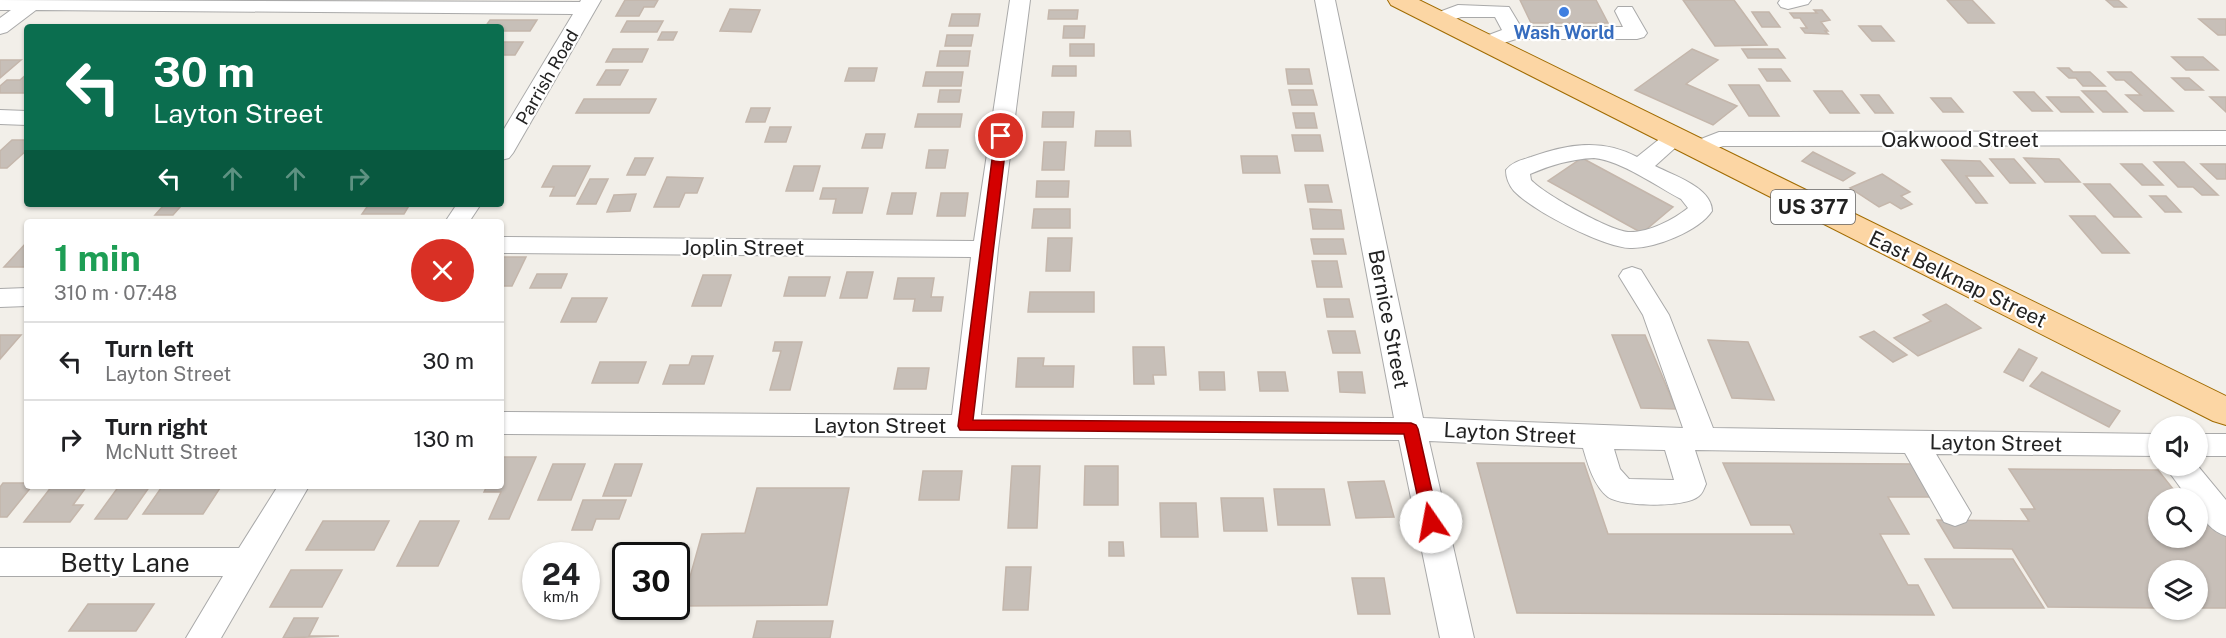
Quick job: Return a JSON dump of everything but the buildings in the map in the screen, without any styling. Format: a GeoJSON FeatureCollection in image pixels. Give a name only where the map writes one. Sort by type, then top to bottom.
{"type":"FeatureCollection","features":[{"type":"Feature","properties":{"kind":"main road","name":"East Belknap Street"},"geometry":{"type":"LineString","coordinates":[[1400,0],[2226,412]]}},
{"type":"Feature","properties":{"kind":"street"},"geometry":{"type":"LineString","coordinates":[[965,426],[985,249],[1020,0]]}},
{"type":"Feature","properties":{"kind":"street","name":"Bernice Street"},"geometry":{"type":"LineString","coordinates":[[1325,0],[1411,429],[1457,638]]}},
{"type":"Feature","properties":{"kind":"street"},"geometry":{"type":"LineString","coordinates":[[0,28],[33,2]]}},
{"type":"Feature","properties":{"kind":"street"},"geometry":{"type":"LineString","coordinates":[[0,4],[33,2],[589,4]]}},
{"type":"Feature","properties":{"kind":"street","name":"Parrish Road"},"geometry":{"type":"LineString","coordinates":[[504,143],[511,121],[589,4]]}},
{"type":"Feature","properties":{"kind":"street"},"geometry":{"type":"LineString","coordinates":[[1438,19],[1458,11],[1502,11],[1514,33]]}},
{"type":"Feature","properties":{"kind":"street"},"geometry":{"type":"LineString","coordinates":[[1485,43],[1514,33],[1637,33],[1625,11]]}},
{"type":"Feature","properties":{"kind":"street"},"geometry":{"type":"LineString","coordinates":[[0,117],[24,118]]}},
{"type":"Feature","properties":{"kind":"street","name":"Oakwood Street"},"geometry":{"type":"LineString","coordinates":[[1686,143],[1719,140],[2226,138]]}},
{"type":"Feature","properties":{"kind":"street"},"geometry":{"type":"LineString","coordinates":[[1639,166],[1686,143]]}},
{"type":"Feature","properties":{"kind":"street"},"geometry":{"type":"LineString","coordinates":[[1599,151],[1617,155],[1639,166],[1690,194],[1700,205],[1700,211],[1694,217],[1648,238],[1628,240],[1616,238],[1556,208],[1523,187],[1518,179],[1518,170],[1575,153],[1599,151]]}},
{"type":"Feature","properties":{"kind":"street","name":"Joplin Street"},"geometry":{"type":"LineString","coordinates":[[504,245],[985,249]]}},
{"type":"Feature","properties":{"kind":"street"},"geometry":{"type":"LineString","coordinates":[[1595,437],[1610,479],[1615,487],[1623,491],[1680,492],[1691,484],[1689,439],[1656,315],[1632,276]]}},
{"type":"Feature","properties":{"kind":"street"},"geometry":{"type":"LineString","coordinates":[[0,298],[24,297]]}},
{"type":"Feature","properties":{"kind":"street","name":"Layton Street"},"geometry":{"type":"LineString","coordinates":[[504,423],[1411,429],[1595,437],[2148,445]]}},
{"type":"Feature","properties":{"kind":"street"},"geometry":{"type":"LineString","coordinates":[[1914,442],[1955,513]]}},
{"type":"Feature","properties":{"kind":"street"},"geometry":{"type":"LineString","coordinates":[[2208,445],[2226,446]]}},
{"type":"Feature","properties":{"kind":"street"},"geometry":{"type":"LineString","coordinates":[[2188,476],[2226,524]]}},
{"type":"Feature","properties":{"kind":"street"},"geometry":{"type":"LineString","coordinates":[[203,638],[292,489]]}},
{"type":"Feature","properties":{"kind":"street","name":"Betty Lane"},"geometry":{"type":"LineString","coordinates":[[0,562],[249,562]]}},
{"type":"Feature","properties":{"kind":"place","name":"Wash World"},"geometry":{"type":"Point","coordinates":[1564,12]}},
{"type":"Feature","properties":{"kind":"route"},"geometry":{"type":"LineString","coordinates":[[1001,136],[985,249],[965,426],[1411,429],[1431,522]]}}]}
